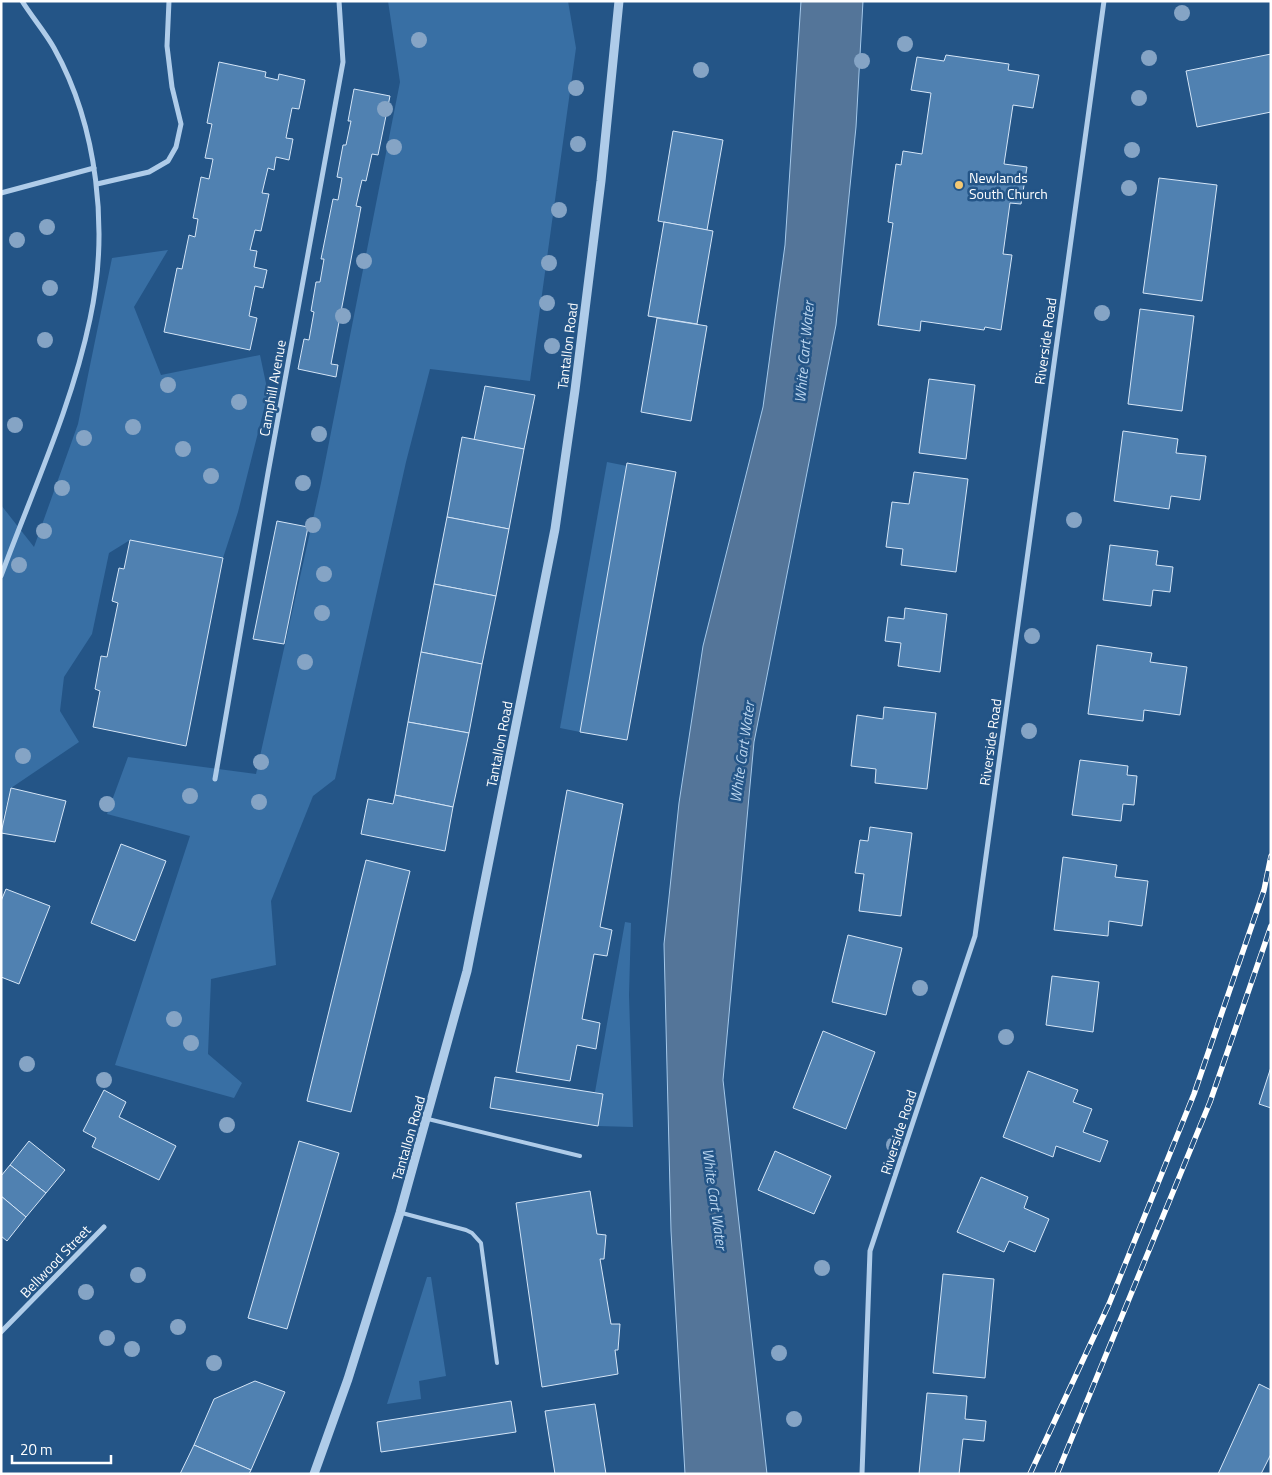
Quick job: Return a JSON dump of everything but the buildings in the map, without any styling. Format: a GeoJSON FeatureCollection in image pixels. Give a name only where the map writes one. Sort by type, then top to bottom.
{"type":"FeatureCollection","features":[{"type":"Feature","properties":{"kind":"street"},"geometry":{"type":"LineString","coordinates":[[1,576],[74,380],[90,318],[97,270],[97,184],[86,126],[54,47],[22,1]]}},
{"type":"Feature","properties":{"kind":"street"},"geometry":{"type":"LineString","coordinates":[[97,184],[149,172],[168,161],[176,147],[181,124],[172,86],[167,46],[169,1]]}},
{"type":"Feature","properties":{"kind":"street","name":"Camphill Avenue"},"geometry":{"type":"LineString","coordinates":[[215,778],[268,473],[343,62],[339,1]]}},
{"type":"Feature","properties":{"kind":"street","name":"Tantallon Road"},"geometry":{"type":"LineString","coordinates":[[314,1474],[348,1379],[400,1213],[428,1119],[467,970],[555,529],[575,390],[600,190],[619,1]]}},
{"type":"Feature","properties":{"kind":"street","name":"Riverside Road"},"geometry":{"type":"LineString","coordinates":[[862,1474],[870,1251],[974,936],[1104,1]]}},
{"type":"Feature","properties":{"kind":"street"},"geometry":{"type":"LineString","coordinates":[[1,193],[94,168]]}},
{"type":"Feature","properties":{"kind":"street","name":"Bellwood Street"},"geometry":{"type":"LineString","coordinates":[[1,1332],[104,1227]]}},
{"type":"Feature","properties":{"kind":"lane"},"geometry":{"type":"LineString","coordinates":[[428,1119],[580,1156]]}},
{"type":"Feature","properties":{"kind":"lane"},"geometry":{"type":"LineString","coordinates":[[400,1213],[472,1232],[480,1243],[497,1363]]}},
{"type":"Feature","properties":{"kind":"shaded area"},"geometry":{"type":"Polygon","coordinates":[[[388,1],[568,1],[576,48],[530,381],[430,369],[406,462],[335,779],[313,796],[271,901],[276,965],[211,979],[208,1054],[242,1083],[234,1098],[115,1065],[190,836],[107,814],[128,757],[256,774],[321,483],[400,82],[388,1]]]}},
{"type":"Feature","properties":{"kind":"shaded area"},"geometry":{"type":"Polygon","coordinates":[[[168,250],[134,307],[161,375],[260,355],[268,393],[238,512],[223,558],[130,540],[109,553],[92,634],[64,677],[60,711],[79,742],[11,788],[1,825],[1,505],[34,547],[78,424],[112,258],[168,250]]]}},
{"type":"Feature","properties":{"kind":"shaded area"},"geometry":{"type":"Polygon","coordinates":[[[607,462],[627,466],[580,732],[560,728],[607,462]]]}},
{"type":"Feature","properties":{"kind":"shaded area"},"geometry":{"type":"Polygon","coordinates":[[[625,922],[631,923],[629,995],[633,1127],[598,1126],[602,1094],[595,1092],[625,922]]]}},
{"type":"Feature","properties":{"kind":"shaded area"},"geometry":{"type":"Polygon","coordinates":[[[427,1277],[431,1277],[446,1376],[419,1381],[421,1399],[387,1404],[427,1277]]]}},
{"type":"Feature","properties":{"kind":"water","name":"White Cart Water"},"geometry":{"type":"Polygon","coordinates":[[[801,1],[863,1],[856,127],[836,325],[754,742],[723,1080],[767,1474],[685,1474],[671,1231],[664,944],[679,803],[703,646],[763,407],[785,245],[801,1]]]}},
{"type":"Feature","properties":{"kind":"railway"},"geometry":{"type":"LineString","coordinates":[[1030,1474],[1109,1304],[1194,1094],[1264,890],[1271,856]]}},
{"type":"Feature","properties":{"kind":"railway"},"geometry":{"type":"LineString","coordinates":[[1057,1474],[1210,1102],[1271,926]]}},
{"type":"Feature","properties":{"kind":"place","name":"Newlands South Church"},"geometry":{"type":"Point","coordinates":[959,185]}}]}
